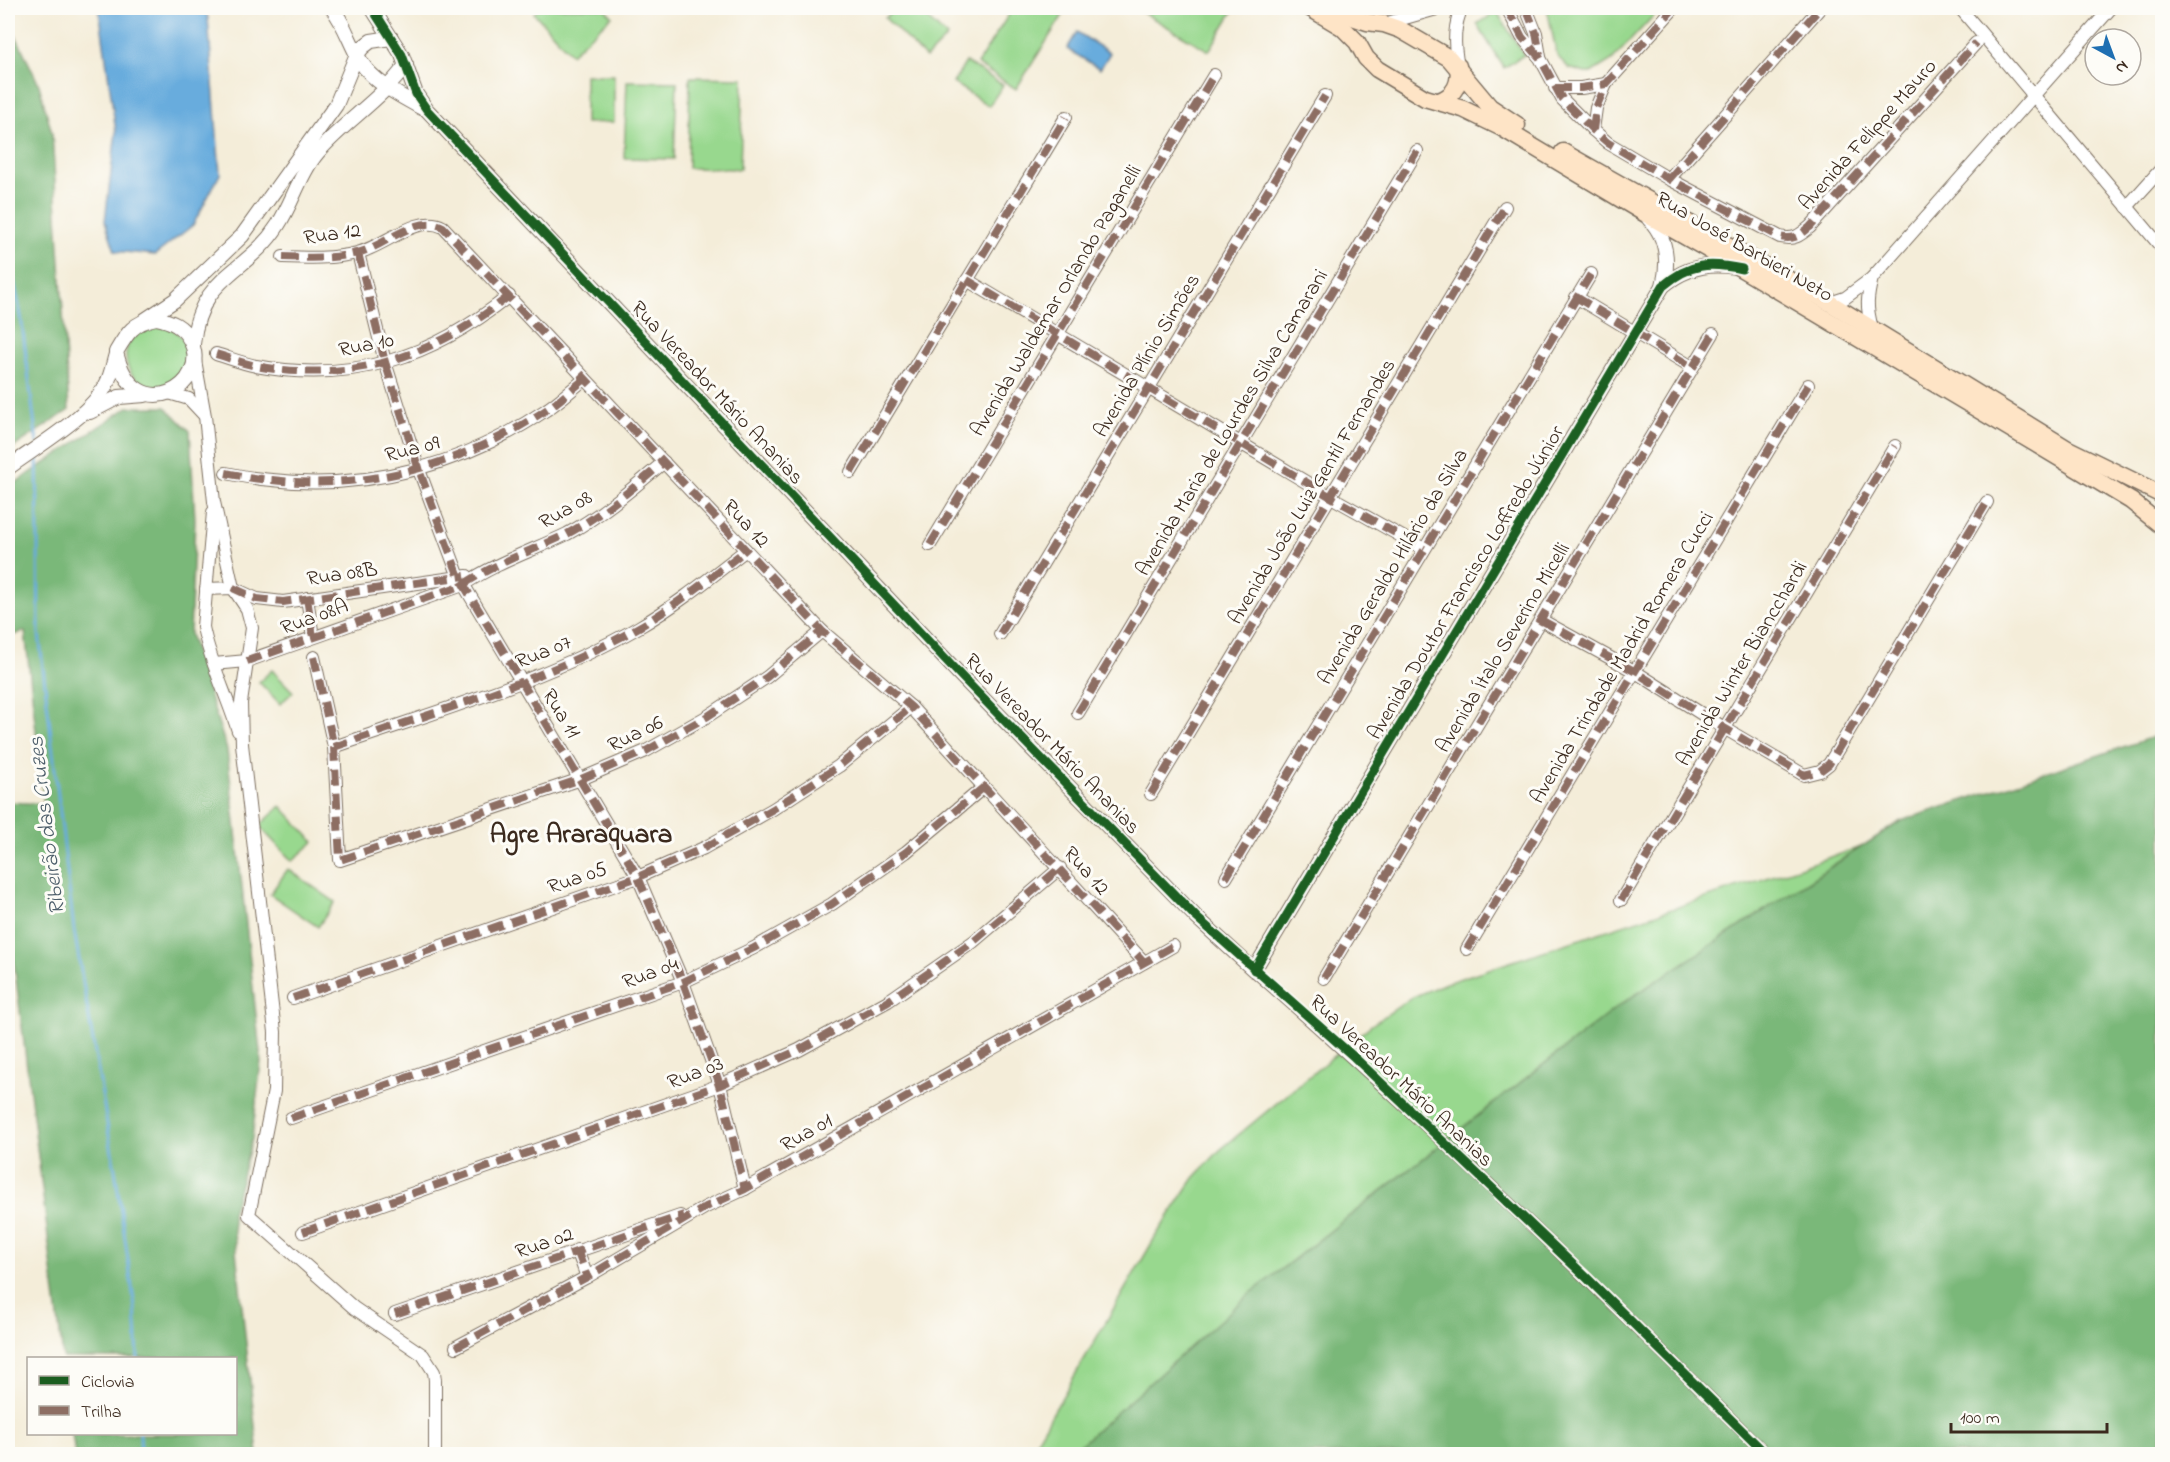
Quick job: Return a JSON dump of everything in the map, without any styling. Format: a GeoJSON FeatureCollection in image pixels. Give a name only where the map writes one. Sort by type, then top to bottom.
{"type":"FeatureCollection","features":[{"type":"Feature","properties":{"kind":"main road","name":"Rua José Barbieri Neto"},"geometry":{"type":"LineString","coordinates":[[1310,8],[1342,27],[1357,42],[1366,58],[1377,69],[1425,98],[1463,109],[1502,128],[2131,501],[2163,526]]}},
{"type":"Feature","properties":{"kind":"main road","name":"Rua José Barbieri Neto"},"geometry":{"type":"LineString","coordinates":[[1337,8],[1361,20],[1401,30],[1449,58],[1458,66],[1479,96],[1510,121],[1830,303],[2068,449],[2163,495]]}},
{"type":"Feature","properties":{"kind":"main road"},"geometry":{"type":"LineString","coordinates":[[1366,58],[1368,41],[1384,24]]}},
{"type":"Feature","properties":{"kind":"main road"},"geometry":{"type":"LineString","coordinates":[[1439,101],[1450,95],[1456,88],[1459,78],[1458,66]]}},
{"type":"Feature","properties":{"kind":"street"},"geometry":{"type":"LineString","coordinates":[[332,8],[341,19],[357,54]]}},
{"type":"Feature","properties":{"kind":"street","name":"Rua Vereador Mário Ananias"},"geometry":{"type":"LineString","coordinates":[[372,8],[406,65],[416,94],[426,110],[963,678],[1196,916],[1354,1057],[1586,1277],[1766,1455]]}},
{"type":"Feature","properties":{"kind":"street"},"geometry":{"type":"LineString","coordinates":[[1384,24],[1440,8]]}},
{"type":"Feature","properties":{"kind":"street"},"geometry":{"type":"LineString","coordinates":[[1458,66],[1455,37],[1457,20],[1462,8]]}},
{"type":"Feature","properties":{"kind":"street"},"geometry":{"type":"LineString","coordinates":[[1507,8],[1522,37],[1540,58],[1562,99],[1608,143],[1669,179],[1820,8]]}},
{"type":"Feature","properties":{"kind":"street"},"geometry":{"type":"LineString","coordinates":[[1526,8],[1536,33],[1540,58]]}},
{"type":"Feature","properties":{"kind":"street"},"geometry":{"type":"LineString","coordinates":[[1593,130],[1596,108],[1606,84],[1674,8]]}},
{"type":"Feature","properties":{"kind":"street"},"geometry":{"type":"LineString","coordinates":[[1960,8],[2163,248]]}},
{"type":"Feature","properties":{"kind":"street"},"geometry":{"type":"LineString","coordinates":[[1830,303],[1845,298],[1872,278],[2112,8]]}},
{"type":"Feature","properties":{"kind":"street"},"geometry":{"type":"LineString","coordinates":[[12,465],[58,432],[97,399],[107,384],[116,352],[129,330],[174,300],[242,236],[336,105],[357,54],[371,41],[391,38]]}},
{"type":"Feature","properties":{"kind":"street","name":"Avenida Felippe Mauro"},"geometry":{"type":"LineString","coordinates":[[1669,179],[1780,237],[1792,239],[1799,237],[1976,43]]}},
{"type":"Feature","properties":{"kind":"street","name":"Rua Vereador Mário Ananias"},"geometry":{"type":"LineString","coordinates":[[357,54],[369,73],[426,110]]}},
{"type":"Feature","properties":{"kind":"street"},"geometry":{"type":"LineString","coordinates":[[169,393],[185,382],[191,374],[199,314],[208,296],[221,280],[255,251],[278,226],[316,154],[388,87],[406,65]]}},
{"type":"Feature","properties":{"kind":"street","name":"Avenida Waldemar Orlando Paganelli"},"geometry":{"type":"LineString","coordinates":[[930,545],[1214,75]]}},
{"type":"Feature","properties":{"kind":"street"},"geometry":{"type":"LineString","coordinates":[[1555,88],[1581,88],[1606,84]]}},
{"type":"Feature","properties":{"kind":"street","name":"Avenida Plínio Simões"},"geometry":{"type":"LineString","coordinates":[[1000,634],[1325,96]]}},
{"type":"Feature","properties":{"kind":"street"},"geometry":{"type":"LineString","coordinates":[[851,472],[1066,117]]}},
{"type":"Feature","properties":{"kind":"street","name":"Avenida Maria de Lourdes Silva Camarani"},"geometry":{"type":"LineString","coordinates":[[1078,713],[1417,151]]}},
{"type":"Feature","properties":{"kind":"street"},"geometry":{"type":"LineString","coordinates":[[2127,207],[2163,168]]}},
{"type":"Feature","properties":{"kind":"street","name":"Avenida João Luiz Gentil Fernandes"},"geometry":{"type":"LineString","coordinates":[[1150,794],[1505,207]]}},
{"type":"Feature","properties":{"kind":"street","name":"Avenida Doutor Francisco Loffredo Júnior"},"geometry":{"type":"LineString","coordinates":[[1254,970],[1663,286],[1667,272],[1664,243],[1655,225],[1644,213]]}},
{"type":"Feature","properties":{"kind":"street","name":"Rua 12"},"geometry":{"type":"LineString","coordinates":[[283,257],[316,259],[358,253],[426,222],[435,223],[447,230],[822,631],[911,707],[1144,962]]}},
{"type":"Feature","properties":{"kind":"street","name":"Rua 11"},"geometry":{"type":"LineString","coordinates":[[358,253],[385,362],[419,470],[461,581],[638,877],[683,982],[720,1085],[745,1189]]}},
{"type":"Feature","properties":{"kind":"street","name":"Avenida Doutor Francisco Loffredo Júnior"},"geometry":{"type":"LineString","coordinates":[[1663,286],[1675,276],[1702,266],[1717,264],[1742,269]]}},
{"type":"Feature","properties":{"kind":"street","name":"Avenida Geraldo Hilário da Silva"},"geometry":{"type":"LineString","coordinates":[[1226,878],[1591,274]]}},
{"type":"Feature","properties":{"kind":"street"},"geometry":{"type":"LineString","coordinates":[[1872,278],[1867,296],[1867,309],[1872,328]]}},
{"type":"Feature","properties":{"kind":"street"},"geometry":{"type":"LineString","coordinates":[[967,280],[1331,497],[1424,549]]}},
{"type":"Feature","properties":{"kind":"street","name":"Rua 10"},"geometry":{"type":"LineString","coordinates":[[216,354],[254,365],[294,371],[334,371],[385,362],[446,340],[479,320],[509,297]]}},
{"type":"Feature","properties":{"kind":"street"},"geometry":{"type":"LineString","coordinates":[[1576,297],[1692,367]]}},
{"type":"Feature","properties":{"kind":"street"},"geometry":{"type":"LineString","coordinates":[[145,320],[156,318],[168,320],[179,326],[187,334],[194,349],[205,416],[214,502],[232,588],[246,609],[252,628],[241,703],[242,744],[275,1032],[274,1091],[249,1215],[354,1308],[423,1355],[434,1372],[435,1380],[435,1455]]}},
{"type":"Feature","properties":{"kind":"street","name":"Avenida Ítalo Severino Micelli"},"geometry":{"type":"LineString","coordinates":[[1324,978],[1713,334]]}},
{"type":"Feature","properties":{"kind":"street"},"geometry":{"type":"LineString","coordinates":[[116,352],[124,377],[132,386],[154,395]]}},
{"type":"Feature","properties":{"kind":"street","name":"Rua 09"},"geometry":{"type":"LineString","coordinates":[[226,473],[272,481],[319,483],[366,479],[419,470],[459,456],[505,435],[547,410],[585,379]]}},
{"type":"Feature","properties":{"kind":"street","name":"Avenida Trindade Madrid Romera Cucci"},"geometry":{"type":"LineString","coordinates":[[1467,949],[1808,385]]}},
{"type":"Feature","properties":{"kind":"street"},"geometry":{"type":"LineString","coordinates":[[72,421],[119,397],[169,393],[189,399],[205,416]]}},
{"type":"Feature","properties":{"kind":"street","name":"Avenida Winter Biancchardi"},"geometry":{"type":"LineString","coordinates":[[1621,900],[1896,446]]}},
{"type":"Feature","properties":{"kind":"street","name":"Rua 08"},"geometry":{"type":"LineString","coordinates":[[461,581],[568,533],[618,500],[664,462]]}},
{"type":"Feature","properties":{"kind":"street"},"geometry":{"type":"LineString","coordinates":[[214,502],[202,627],[206,645],[229,701],[242,744]]}},
{"type":"Feature","properties":{"kind":"street"},"geometry":{"type":"LineString","coordinates":[[1541,620],[1635,671],[1724,728],[1804,775],[1820,771],[1829,764],[1987,502]]}},
{"type":"Feature","properties":{"kind":"street","name":"Rua 07"},"geometry":{"type":"LineString","coordinates":[[334,747],[581,657],[639,627],[694,591],[746,550]]}},
{"type":"Feature","properties":{"kind":"street","name":"Rua 08B"},"geometry":{"type":"LineString","coordinates":[[232,588],[257,599],[283,602],[461,581]]}},
{"type":"Feature","properties":{"kind":"street","name":"Rua 08A"},"geometry":{"type":"LineString","coordinates":[[214,664],[247,661],[461,581]]}},
{"type":"Feature","properties":{"kind":"street"},"geometry":{"type":"LineString","coordinates":[[206,589],[232,588]]}},
{"type":"Feature","properties":{"kind":"street"},"geometry":{"type":"LineString","coordinates":[[307,598],[313,637]]}},
{"type":"Feature","properties":{"kind":"street","name":"Rua 06"},"geometry":{"type":"LineString","coordinates":[[334,747],[340,860],[581,779],[646,751],[708,716],[767,676],[822,631]]}},
{"type":"Feature","properties":{"kind":"street"},"geometry":{"type":"LineString","coordinates":[[314,657],[334,747]]}},
{"type":"Feature","properties":{"kind":"street","name":"Rua 05"},"geometry":{"type":"LineString","coordinates":[[293,998],[638,877],[704,848],[773,809],[839,766],[911,707]]}},
{"type":"Feature","properties":{"kind":"street","name":"Rua 04"},"geometry":{"type":"LineString","coordinates":[[291,1118],[683,982],[754,948],[832,904],[906,852],[984,787]]}},
{"type":"Feature","properties":{"kind":"street","name":"Rua 03"},"geometry":{"type":"LineString","coordinates":[[303,1232],[720,1085],[799,1050],[888,1000],[973,942],[1060,868]]}},
{"type":"Feature","properties":{"kind":"street","name":"Rua 01"},"geometry":{"type":"LineString","coordinates":[[456,1347],[587,1277],[706,1208],[745,1189],[1173,946]]}},
{"type":"Feature","properties":{"kind":"street","name":"Rua 02"},"geometry":{"type":"LineString","coordinates":[[395,1314],[577,1250],[706,1208]]}},
{"type":"Feature","properties":{"kind":"street"},"geometry":{"type":"LineString","coordinates":[[577,1250],[587,1277]]}},
{"type":"Feature","properties":{"kind":"green space"},"geometry":{"type":"Polygon","coordinates":[[[540,8],[604,8],[612,16],[571,54],[534,13],[540,8]]]}},
{"type":"Feature","properties":{"kind":"green space"},"geometry":{"type":"Polygon","coordinates":[[[896,8],[916,8],[947,37],[926,58],[885,18],[896,8]]]}},
{"type":"Feature","properties":{"kind":"green space"},"geometry":{"type":"Polygon","coordinates":[[[1013,8],[1059,8],[1065,12],[1016,89],[977,64],[1013,8]]]}},
{"type":"Feature","properties":{"kind":"green space"},"geometry":{"type":"Polygon","coordinates":[[[1135,8],[1235,8],[1209,51],[1135,8]]]}},
{"type":"Feature","properties":{"kind":"green space"},"geometry":{"type":"Polygon","coordinates":[[[1547,8],[1661,8],[1612,60],[1591,73],[1585,73],[1569,68],[1557,56],[1547,8]]]}},
{"type":"Feature","properties":{"kind":"green space"},"geometry":{"type":"Polygon","coordinates":[[[1497,12],[1524,55],[1504,68],[1477,24],[1497,12]]]}},
{"type":"Feature","properties":{"kind":"green space"},"geometry":{"type":"Polygon","coordinates":[[[8,24],[39,85],[52,133],[69,410],[8,451],[8,24]]]}},
{"type":"Feature","properties":{"kind":"green space"},"geometry":{"type":"Polygon","coordinates":[[[966,62],[1003,85],[989,106],[953,83],[966,62]]]}},
{"type":"Feature","properties":{"kind":"green space"},"geometry":{"type":"Polygon","coordinates":[[[585,75],[614,75],[614,122],[585,123],[585,75]]]}},
{"type":"Feature","properties":{"kind":"green space"},"geometry":{"type":"Polygon","coordinates":[[[690,77],[743,78],[740,169],[688,168],[690,77]]]}},
{"type":"Feature","properties":{"kind":"green space"},"geometry":{"type":"Polygon","coordinates":[[[627,81],[677,82],[674,159],[624,158],[627,81]]]}},
{"type":"Feature","properties":{"kind":"green space"},"geometry":{"type":"Polygon","coordinates":[[[157,325],[179,334],[188,356],[179,378],[157,387],[135,378],[126,356],[135,334],[157,325]]]}},
{"type":"Feature","properties":{"kind":"green space"},"geometry":{"type":"Polygon","coordinates":[[[128,407],[166,407],[190,431],[195,520],[190,634],[227,750],[261,1061],[252,1139],[232,1214],[258,1454],[75,1454],[72,1435],[237,1435],[237,1357],[63,1357],[8,914],[8,802],[44,804],[25,631],[8,637],[8,488],[128,407]]]}},
{"type":"Feature","properties":{"kind":"green space"},"geometry":{"type":"Polygon","coordinates":[[[272,670],[293,692],[280,704],[259,682],[272,670]]]}},
{"type":"Feature","properties":{"kind":"green space"},"geometry":{"type":"Polygon","coordinates":[[[2162,734],[2162,1454],[1070,1454],[1251,1293],[1621,1004],[1901,821],[2162,734]]]}},
{"type":"Feature","properties":{"kind":"green space"},"geometry":{"type":"Polygon","coordinates":[[[281,806],[314,842],[292,861],[259,826],[281,806]]]}},
{"type":"Feature","properties":{"kind":"green space"},"geometry":{"type":"Polygon","coordinates":[[[1861,847],[1621,1004],[1251,1293],[1070,1454],[1029,1454],[1157,1234],[1194,1178],[1220,1150],[1370,1026],[1413,997],[1446,983],[1861,847]]]}},
{"type":"Feature","properties":{"kind":"green space"},"geometry":{"type":"Polygon","coordinates":[[[288,869],[335,902],[318,927],[270,894],[288,869]]]}},
{"type":"Feature","properties":{"kind":"water"},"geometry":{"type":"Polygon","coordinates":[[[99,8],[205,8],[208,18],[220,174],[193,225],[155,255],[115,251],[105,221],[116,132],[99,8]]]}},
{"type":"Feature","properties":{"kind":"water"},"geometry":{"type":"Polygon","coordinates":[[[1077,32],[1110,53],[1100,69],[1067,49],[1077,32]]]}},
{"type":"Feature","properties":{"kind":"waterway","name":"Ribeirão das Cruzes"},"geometry":{"type":"LineString","coordinates":[[8,252],[21,316],[37,443]]}},
{"type":"Feature","properties":{"kind":"waterway","name":"Ribeirão das Cruzes"},"geometry":{"type":"LineString","coordinates":[[37,452],[39,634],[74,930],[115,1170],[135,1308],[138,1357]]}},
{"type":"Feature","properties":{"kind":"waterway","name":"Ribeirão das Cruzes"},"geometry":{"type":"LineString","coordinates":[[140,1435],[141,1454]]}},
{"type":"Feature","properties":{"kind":"marked path"},"geometry":{"type":"LineString","coordinates":[[1507,8],[1522,37],[1540,58],[1562,99],[1608,143],[1669,179],[1785,238],[1803,233],[1810,227],[1976,43]]}},
{"type":"Feature","properties":{"kind":"marked path"},"geometry":{"type":"LineString","coordinates":[[1526,8],[1536,33],[1540,55]]}},
{"type":"Feature","properties":{"kind":"marked path"},"geometry":{"type":"LineString","coordinates":[[1593,130],[1596,108],[1606,84],[1674,8]]}},
{"type":"Feature","properties":{"kind":"marked path"},"geometry":{"type":"LineString","coordinates":[[1669,179],[1820,8]]}},
{"type":"Feature","properties":{"kind":"marked path"},"geometry":{"type":"LineString","coordinates":[[930,545],[1214,75]]}},
{"type":"Feature","properties":{"kind":"marked path"},"geometry":{"type":"LineString","coordinates":[[1555,88],[1581,88],[1606,84]]}},
{"type":"Feature","properties":{"kind":"marked path"},"geometry":{"type":"LineString","coordinates":[[1000,634],[1325,96]]}},
{"type":"Feature","properties":{"kind":"marked path"},"geometry":{"type":"LineString","coordinates":[[851,472],[1066,117]]}},
{"type":"Feature","properties":{"kind":"marked path"},"geometry":{"type":"LineString","coordinates":[[1078,713],[1417,151]]}},
{"type":"Feature","properties":{"kind":"marked path"},"geometry":{"type":"LineString","coordinates":[[1151,794],[1505,207]]}},
{"type":"Feature","properties":{"kind":"marked path"},"geometry":{"type":"LineString","coordinates":[[283,257],[320,258],[348,255],[367,250],[412,227],[423,224],[443,227],[822,631],[911,707],[1144,962]]}},
{"type":"Feature","properties":{"kind":"marked path"},"geometry":{"type":"LineString","coordinates":[[358,253],[385,362],[419,470],[459,577],[638,877],[683,982],[720,1085],[745,1189]]}},
{"type":"Feature","properties":{"kind":"marked path"},"geometry":{"type":"LineString","coordinates":[[1226,878],[1591,274]]}},
{"type":"Feature","properties":{"kind":"marked path"},"geometry":{"type":"LineString","coordinates":[[967,280],[1331,497],[1424,549]]}},
{"type":"Feature","properties":{"kind":"marked path"},"geometry":{"type":"LineString","coordinates":[[216,354],[256,366],[292,371],[359,368],[390,361],[421,350],[451,335],[509,296]]}},
{"type":"Feature","properties":{"kind":"marked path"},"geometry":{"type":"LineString","coordinates":[[1576,297],[1692,367]]}},
{"type":"Feature","properties":{"kind":"marked path"},"geometry":{"type":"LineString","coordinates":[[1324,978],[1713,334]]}},
{"type":"Feature","properties":{"kind":"marked path"},"geometry":{"type":"LineString","coordinates":[[226,473],[260,479],[308,482],[380,477],[415,469],[449,459],[515,429],[551,406],[585,379]]}},
{"type":"Feature","properties":{"kind":"marked path"},"geometry":{"type":"LineString","coordinates":[[1467,949],[1808,385]]}},
{"type":"Feature","properties":{"kind":"marked path"},"geometry":{"type":"LineString","coordinates":[[1621,900],[1895,446]]}},
{"type":"Feature","properties":{"kind":"marked path"},"geometry":{"type":"LineString","coordinates":[[247,661],[463,585],[501,564],[580,527],[617,501],[664,462]]}},
{"type":"Feature","properties":{"kind":"marked path"},"geometry":{"type":"LineString","coordinates":[[1541,620],[1634,671],[1804,775],[1820,771],[1829,764],[1987,502]]}},
{"type":"Feature","properties":{"kind":"marked path"},"geometry":{"type":"LineString","coordinates":[[334,747],[490,694],[604,646],[667,609],[746,550]]}},
{"type":"Feature","properties":{"kind":"marked path"},"geometry":{"type":"LineString","coordinates":[[233,588],[257,599],[283,602],[465,576]]}},
{"type":"Feature","properties":{"kind":"marked path"},"geometry":{"type":"LineString","coordinates":[[307,598],[313,637]]}},
{"type":"Feature","properties":{"kind":"marked path"},"geometry":{"type":"LineString","coordinates":[[314,657],[334,747],[340,860],[581,779],[646,751],[708,716],[767,677],[822,631]]}},
{"type":"Feature","properties":{"kind":"marked path"},"geometry":{"type":"LineString","coordinates":[[293,998],[638,877],[704,848],[773,809],[839,766],[911,707]]}},
{"type":"Feature","properties":{"kind":"marked path"},"geometry":{"type":"LineString","coordinates":[[291,1118],[683,982],[754,948],[832,904],[906,852],[984,787]]}},
{"type":"Feature","properties":{"kind":"marked path"},"geometry":{"type":"LineString","coordinates":[[303,1232],[720,1085],[799,1050],[888,1001],[973,942],[1060,868]]}},
{"type":"Feature","properties":{"kind":"marked path"},"geometry":{"type":"LineString","coordinates":[[456,1347],[587,1277],[706,1207],[745,1189],[1173,946]]}},
{"type":"Feature","properties":{"kind":"marked path"},"geometry":{"type":"LineString","coordinates":[[395,1314],[684,1215]]}},
{"type":"Feature","properties":{"kind":"marked path"},"geometry":{"type":"LineString","coordinates":[[577,1250],[587,1277]]}},
{"type":"Feature","properties":{"kind":"cycle path"},"geometry":{"type":"LineString","coordinates":[[372,8],[402,55],[416,94],[427,110],[963,678],[1196,917],[1354,1057],[1586,1277],[1766,1454]]}},
{"type":"Feature","properties":{"kind":"cycle path"},"geometry":{"type":"LineString","coordinates":[[1254,970],[1663,286],[1682,273],[1700,266],[1720,265],[1742,269]]}},
{"type":"Feature","properties":{"kind":"district","name":"Agre Araraquara"},"geometry":{"type":"Point","coordinates":[581,833]}}]}
